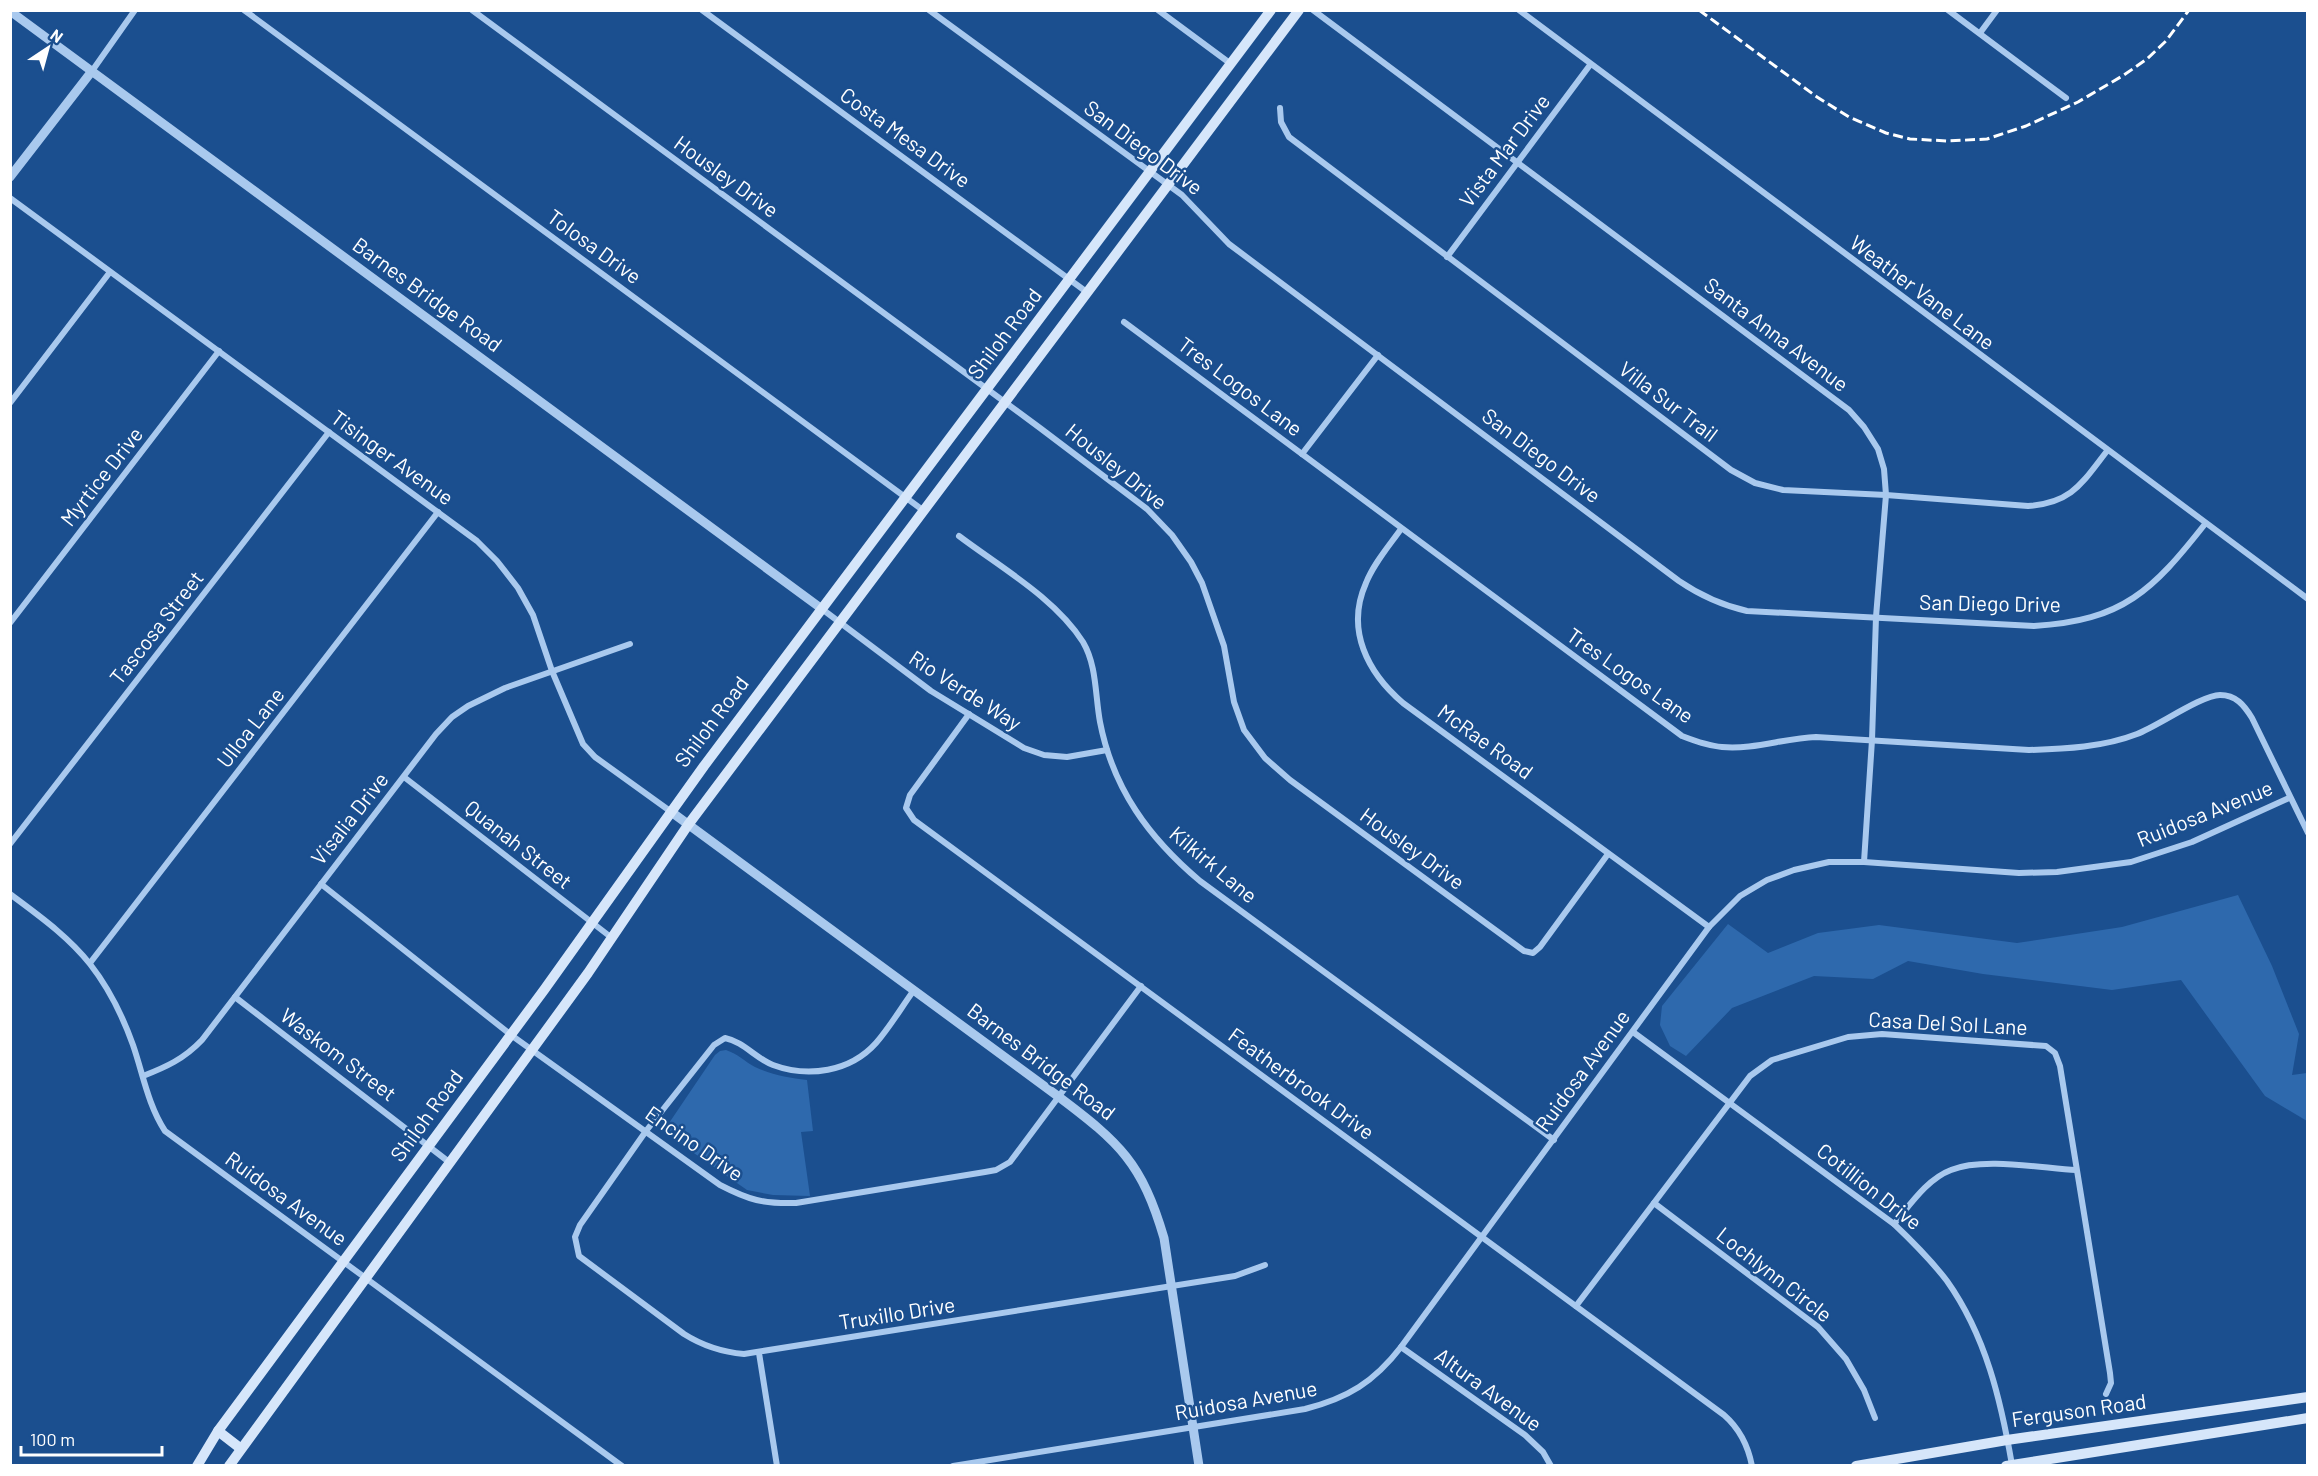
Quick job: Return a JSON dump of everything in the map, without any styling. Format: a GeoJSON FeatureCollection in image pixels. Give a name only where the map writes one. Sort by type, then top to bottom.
{"type":"FeatureCollection","features":[{"type":"Feature","properties":{"kind":"main road","name":"Shiloh Road"},"geometry":{"type":"LineString","coordinates":[[197,1466],[218,1431],[511,1035],[670,811],[1271,10]]}},
{"type":"Feature","properties":{"kind":"main road","name":"Shiloh Road"},"geometry":{"type":"LineString","coordinates":[[229,1466],[613,939],[688,825],[1299,10]]}},
{"type":"Feature","properties":{"kind":"main road","name":"Ferguson Road"},"geometry":{"type":"LineString","coordinates":[[1856,1466],[2007,1440],[2307,1396]]}},
{"type":"Feature","properties":{"kind":"main road","name":"Ferguson Road"},"geometry":{"type":"LineString","coordinates":[[2007,1466],[2307,1418]]}},
{"type":"Feature","properties":{"kind":"main road"},"geometry":{"type":"LineString","coordinates":[[218,1431],[240,1448]]}},
{"type":"Feature","properties":{"kind":"street"},"geometry":{"type":"LineString","coordinates":[[10,177],[92,71],[135,10]]}},
{"type":"Feature","properties":{"kind":"street","name":"Tolosa Drive"},"geometry":{"type":"LineString","coordinates":[[244,10],[924,511]]}},
{"type":"Feature","properties":{"kind":"street","name":"Housley Drive"},"geometry":{"type":"LineString","coordinates":[[472,10],[988,389],[1147,509],[1172,535],[1191,562],[1211,605],[1224,645],[1234,702],[1244,730],[1265,758],[1290,780],[1524,951],[1533,953],[1540,947],[1608,854]]}},
{"type":"Feature","properties":{"kind":"street","name":"Costa Mesa Drive"},"geometry":{"type":"LineString","coordinates":[[702,10],[1088,293]]}},
{"type":"Feature","properties":{"kind":"street","name":"San Diego Drive"},"geometry":{"type":"LineString","coordinates":[[929,10],[1168,185],[1196,209],[1229,244],[1701,596],[1720,605],[1747,611],[2034,626],[2064,624],[2090,618],[2139,596],[2179,557],[2205,524]]}},
{"type":"Feature","properties":{"kind":"street"},"geometry":{"type":"LineString","coordinates":[[1158,10],[1231,64]]}},
{"type":"Feature","properties":{"kind":"street","name":"Santa Anna Avenue"},"geometry":{"type":"LineString","coordinates":[[1312,10],[1849,410],[1864,427],[1878,449],[1884,469],[1886,495],[1876,617],[1872,740],[1864,862]]}},
{"type":"Feature","properties":{"kind":"street","name":"Weather Vane Lane"},"geometry":{"type":"LineString","coordinates":[[1519,10],[2307,599]]}},
{"type":"Feature","properties":{"kind":"street"},"geometry":{"type":"LineString","coordinates":[[1948,10],[2066,98]]}},
{"type":"Feature","properties":{"kind":"street"},"geometry":{"type":"LineString","coordinates":[[1980,33],[1997,10]]}},
{"type":"Feature","properties":{"kind":"street","name":"Barnes Bridge Road"},"geometry":{"type":"LineString","coordinates":[[10,11],[822,609]]}},
{"type":"Feature","properties":{"kind":"street","name":"Vista Mar Drive"},"geometry":{"type":"LineString","coordinates":[[1447,257],[1590,64]]}},
{"type":"Feature","properties":{"kind":"street","name":"Villa Sur Trail"},"geometry":{"type":"LineString","coordinates":[[1280,108],[1281,122],[1289,137],[1731,470],[1755,483],[1783,490],[2028,506],[2050,504],[2069,495],[2083,482],[2107,451]]}},
{"type":"Feature","properties":{"kind":"street","name":"Tisinger Avenue"},"geometry":{"type":"LineString","coordinates":[[10,198],[477,541],[497,561],[518,588],[533,615],[552,670],[583,744],[595,757],[670,811]]}},
{"type":"Feature","properties":{"kind":"street"},"geometry":{"type":"LineString","coordinates":[[10,403],[110,272]]}},
{"type":"Feature","properties":{"kind":"street","name":"Tres Logos Lane"},"geometry":{"type":"LineString","coordinates":[[1124,322],[1682,736],[1701,743],[1742,748],[1800,738],[2029,750],[2058,749],[2107,743],[2136,735],[2211,696],[2221,695],[2232,697],[2242,704],[2252,718],[2307,833]]}},
{"type":"Feature","properties":{"kind":"street","name":"Myrtice Drive"},"geometry":{"type":"LineString","coordinates":[[10,623],[219,351]]}},
{"type":"Feature","properties":{"kind":"street"},"geometry":{"type":"LineString","coordinates":[[1302,454],[1378,355]]}},
{"type":"Feature","properties":{"kind":"street","name":"Tascosa Street"},"geometry":{"type":"LineString","coordinates":[[10,844],[328,432]]}},
{"type":"Feature","properties":{"kind":"street","name":"Ulloa Lane"},"geometry":{"type":"LineString","coordinates":[[90,963],[438,512]]}},
{"type":"Feature","properties":{"kind":"street","name":"McRae Road"},"geometry":{"type":"LineString","coordinates":[[1401,529],[1377,562],[1365,585],[1360,604],[1361,641],[1366,658],[1375,674],[1403,703],[1709,927]]}},
{"type":"Feature","properties":{"kind":"street","name":"Kilkirk Lane"},"geometry":{"type":"LineString","coordinates":[[959,536],[1047,601],[1084,644],[1092,663],[1100,722],[1107,750],[1142,822],[1178,863],[1554,1140]]}},
{"type":"Feature","properties":{"kind":"street","name":"Rio Verde Way"},"geometry":{"type":"LineString","coordinates":[[822,609],[931,691],[1024,748],[1044,755],[1067,757],[1107,750]]}},
{"type":"Feature","properties":{"kind":"street","name":"Visalia Drive"},"geometry":{"type":"LineString","coordinates":[[143,1077],[176,1063],[190,1053],[436,734],[452,717],[468,706],[495,693],[552,670],[630,644]]}},
{"type":"Feature","properties":{"kind":"street","name":"Featherbrook Drive"},"geometry":{"type":"LineString","coordinates":[[969,714],[910,795],[906,808],[914,820],[1734,1424],[1743,1437],[1752,1466]]}},
{"type":"Feature","properties":{"kind":"street","name":"Quanah Street"},"geometry":{"type":"LineString","coordinates":[[404,777],[613,939]]}},
{"type":"Feature","properties":{"kind":"street","name":"Ruidosa Avenue"},"geometry":{"type":"LineString","coordinates":[[953,1466],[1305,1409],[1331,1402],[1371,1380],[1401,1347],[1709,927],[1740,896],[1767,880],[1794,870],[1829,862],[1864,862],[2019,873],[2057,872],[2131,862],[2192,842],[2289,798]]}},
{"type":"Feature","properties":{"kind":"street","name":"Barnes Bridge Road"},"geometry":{"type":"LineString","coordinates":[[670,811],[1059,1097],[1119,1145],[1137,1170],[1155,1206],[1164,1238],[1195,1427],[1199,1466]]}},
{"type":"Feature","properties":{"kind":"street","name":"Encino Drive"},"geometry":{"type":"LineString","coordinates":[[321,884],[511,1035],[720,1185],[745,1198],[772,1204],[796,1203],[996,1170],[1018,1153],[1141,986]]}},
{"type":"Feature","properties":{"kind":"street","name":"Ruidosa Avenue"},"geometry":{"type":"LineString","coordinates":[[10,894],[49,923],[90,963],[122,1018],[157,1118],[165,1131],[622,1466]]}},
{"type":"Feature","properties":{"kind":"street"},"geometry":{"type":"LineString","coordinates":[[646,1131],[714,1045],[725,1038],[737,1040],[754,1056],[772,1065],[809,1072],[830,1070],[850,1063],[875,1044],[914,990]]}},
{"type":"Feature","properties":{"kind":"street","name":"Waskom Street"},"geometry":{"type":"LineString","coordinates":[[235,997],[430,1145],[449,1162]]}},
{"type":"Feature","properties":{"kind":"street","name":"Cotillion Drive"},"geometry":{"type":"LineString","coordinates":[[1633,1032],[1894,1224],[1929,1260],[1947,1282],[1968,1316],[1992,1375],[2012,1465]]}},
{"type":"Feature","properties":{"kind":"street","name":"Casa Del Sol Lane"},"geometry":{"type":"LineString","coordinates":[[1576,1306],[1750,1076],[1772,1060],[1848,1037],[1881,1034],[2046,1046],[2055,1053],[2059,1060],[2110,1373],[2111,1383],[2106,1394]]}},
{"type":"Feature","properties":{"kind":"street","name":"Truxillo Drive"},"geometry":{"type":"LineString","coordinates":[[646,1131],[580,1225],[575,1237],[579,1256],[684,1334],[702,1345],[725,1353],[759,1353],[1235,1276],[1265,1265]]}},
{"type":"Feature","properties":{"kind":"street"},"geometry":{"type":"LineString","coordinates":[[1894,1224],[1925,1188],[1950,1170],[1970,1165],[1990,1164],[2076,1170]]}},
{"type":"Feature","properties":{"kind":"street","name":"Lochlynn Circle"},"geometry":{"type":"LineString","coordinates":[[1654,1203],[1818,1327],[1846,1359],[1864,1390],[1875,1418]]}},
{"type":"Feature","properties":{"kind":"street","name":"Altura Avenue"},"geometry":{"type":"LineString","coordinates":[[1401,1347],[1525,1435],[1543,1452],[1551,1466]]}},
{"type":"Feature","properties":{"kind":"street"},"geometry":{"type":"LineString","coordinates":[[759,1353],[777,1466]]}},
{"type":"Feature","properties":{"kind":"shaded area"},"geometry":{"type":"Polygon","coordinates":[[[2238,895],[2272,966],[2299,1034],[2292,1075],[2307,1073],[2307,1121],[2265,1096],[2181,980],[2112,990],[1983,974],[1908,961],[1873,979],[1814,976],[1732,1008],[1686,1056],[1670,1046],[1660,1025],[1662,1006],[1728,924],[1768,953],[1818,933],[1879,925],[2017,943],[2122,927],[2238,895]]]}},
{"type":"Feature","properties":{"kind":"shaded area"},"geometry":{"type":"Polygon","coordinates":[[[726,1050],[761,1070],[807,1080],[813,1131],[801,1132],[810,1196],[773,1195],[747,1190],[668,1135],[665,1129],[715,1055],[726,1050]]]}},
{"type":"Feature","properties":{"kind":"railway"},"geometry":{"type":"LineString","coordinates":[[1699,10],[1817,97],[1849,117],[1886,133],[1910,139],[1948,141],[1987,139],[2026,126],[2078,102],[2147,59],[2166,41],[2189,10]]}}]}
